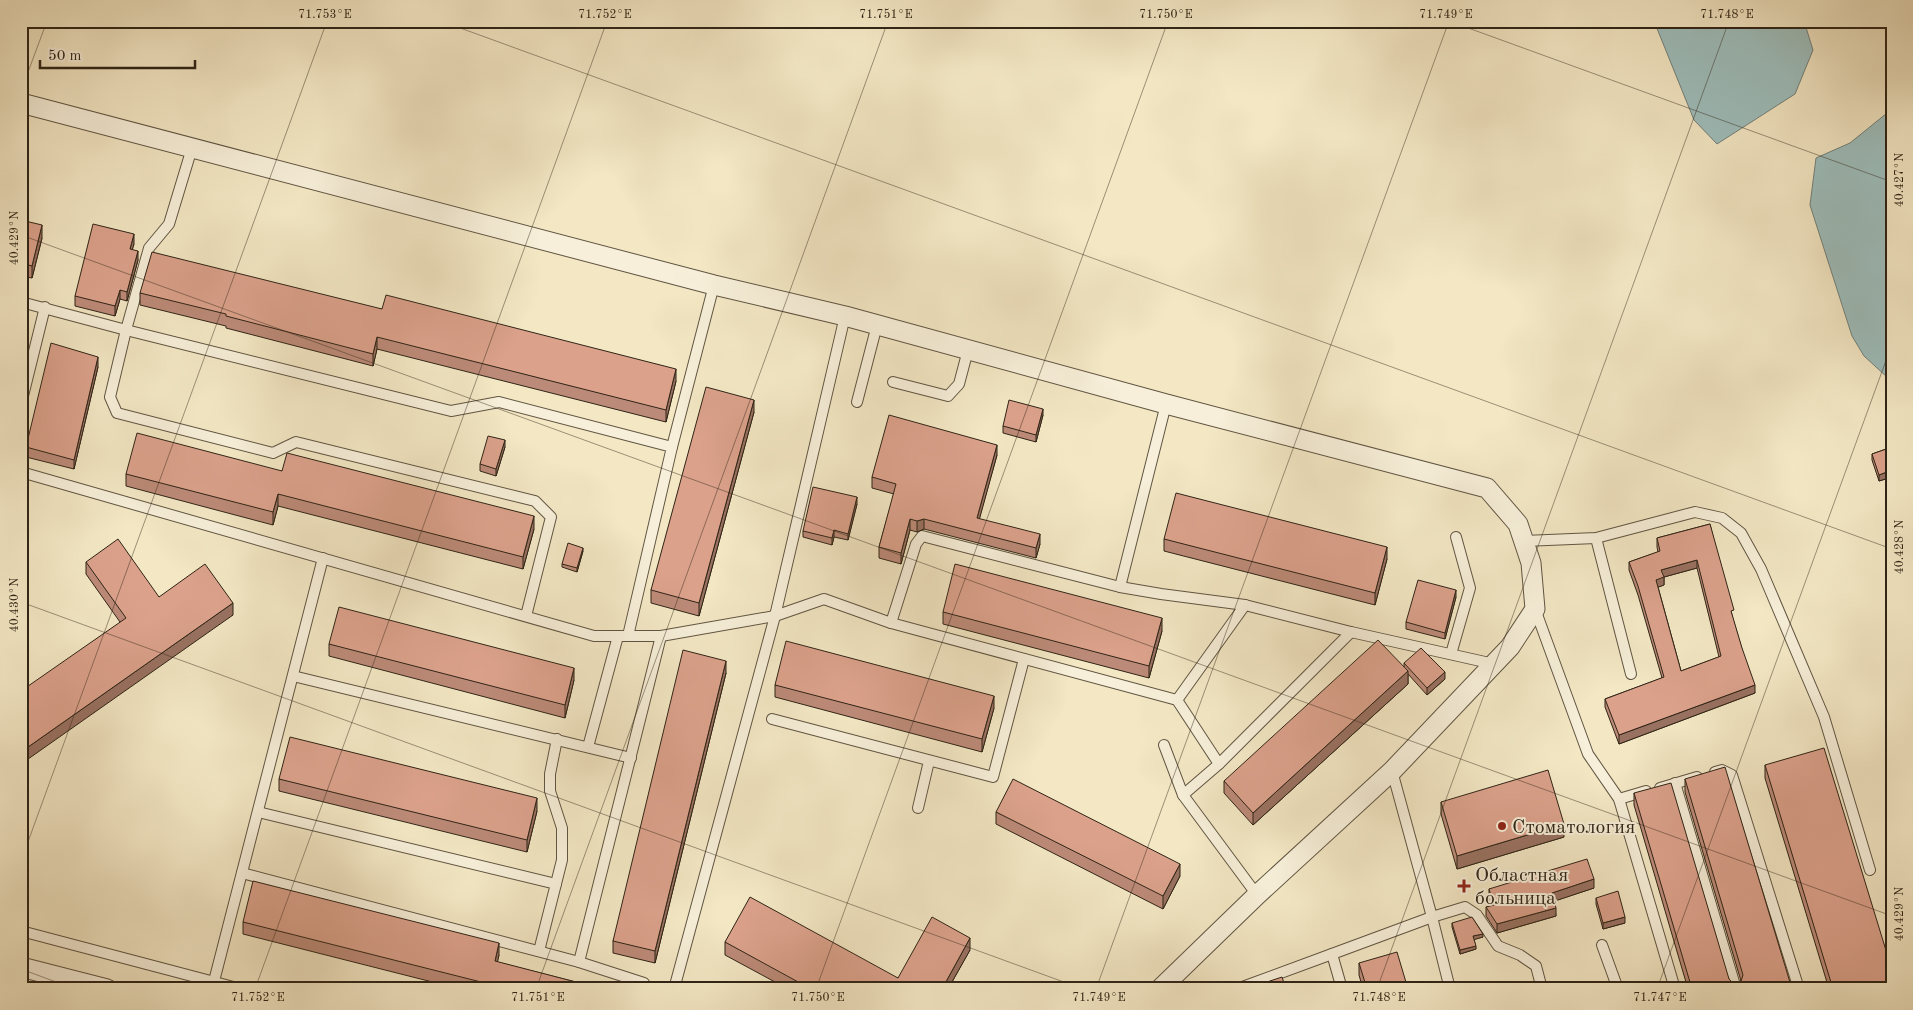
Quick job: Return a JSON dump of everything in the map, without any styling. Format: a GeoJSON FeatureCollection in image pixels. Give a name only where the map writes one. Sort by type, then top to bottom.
{"type":"FeatureCollection","features":[{"type":"Feature","properties":{"kind":"street"},"geometry":{"type":"LineString","coordinates":[[21,103],[714,285],[845,316],[1166,404],[1487,488],[1518,524],[1531,563],[1535,609],[1510,647],[1392,771],[1257,895],[1160,989]]}},
{"type":"Feature","properties":{"kind":"street"},"geometry":{"type":"LineString","coordinates":[[21,966],[107,989]]}},
{"type":"Feature","properties":{"kind":"lane"},"geometry":{"type":"LineString","coordinates":[[192,148],[169,224],[149,248],[126,330],[110,398],[117,413],[273,453],[296,442],[535,501],[551,517],[526,616]]}},
{"type":"Feature","properties":{"kind":"lane"},"geometry":{"type":"LineString","coordinates":[[588,747],[623,636],[714,285]]}},
{"type":"Feature","properties":{"kind":"lane"},"geometry":{"type":"LineString","coordinates":[[21,302],[451,411],[499,402],[672,447]]}},
{"type":"Feature","properties":{"kind":"lane"},"geometry":{"type":"LineString","coordinates":[[21,404],[44,307]]}},
{"type":"Feature","properties":{"kind":"lane"},"geometry":{"type":"LineString","coordinates":[[674,989],[775,616],[845,316]]}},
{"type":"Feature","properties":{"kind":"lane"},"geometry":{"type":"LineString","coordinates":[[857,402],[877,325]]}},
{"type":"Feature","properties":{"kind":"lane"},"geometry":{"type":"LineString","coordinates":[[893,382],[948,396],[959,384],[968,350]]}},
{"type":"Feature","properties":{"kind":"lane"},"geometry":{"type":"LineString","coordinates":[[1120,587],[1166,404]]}},
{"type":"Feature","properties":{"kind":"lane"},"geometry":{"type":"LineString","coordinates":[[21,472],[594,636],[660,636],[775,616],[824,599],[891,623],[1178,700],[1219,764]]}},
{"type":"Feature","properties":{"kind":"lane"},"geometry":{"type":"LineString","coordinates":[[1524,541],[1596,538],[1694,512],[1722,518],[1741,533],[1761,569],[1824,717],[1870,870]]}},
{"type":"Feature","properties":{"kind":"lane"},"geometry":{"type":"LineString","coordinates":[[891,623],[916,544],[922,536],[1120,587],[1245,605],[1351,632],[1494,664]]}},
{"type":"Feature","properties":{"kind":"lane"},"geometry":{"type":"LineString","coordinates":[[1452,654],[1470,588],[1456,536]]}},
{"type":"Feature","properties":{"kind":"lane"},"geometry":{"type":"LineString","coordinates":[[1596,538],[1632,674]]}},
{"type":"Feature","properties":{"kind":"lane"},"geometry":{"type":"LineString","coordinates":[[213,985],[323,558]]}},
{"type":"Feature","properties":{"kind":"lane"},"geometry":{"type":"LineString","coordinates":[[1178,700],[1245,605]]}},
{"type":"Feature","properties":{"kind":"lane"},"geometry":{"type":"LineString","coordinates":[[1535,609],[1588,754],[1619,799],[1675,989]]}},
{"type":"Feature","properties":{"kind":"lane"},"geometry":{"type":"LineString","coordinates":[[1183,795],[1219,764],[1351,632]]}},
{"type":"Feature","properties":{"kind":"lane"},"geometry":{"type":"LineString","coordinates":[[579,962],[660,636]]}},
{"type":"Feature","properties":{"kind":"lane"},"geometry":{"type":"LineString","coordinates":[[772,719],[993,777],[1024,659]]}},
{"type":"Feature","properties":{"kind":"lane"},"geometry":{"type":"LineString","coordinates":[[293,676],[631,758]]}},
{"type":"Feature","properties":{"kind":"lane"},"geometry":{"type":"LineString","coordinates":[[539,951],[562,860],[562,828],[550,791],[550,774],[557,739]]}},
{"type":"Feature","properties":{"kind":"lane"},"geometry":{"type":"LineString","coordinates":[[1164,745],[1183,795],[1257,895]]}},
{"type":"Feature","properties":{"kind":"lane"},"geometry":{"type":"LineString","coordinates":[[918,808],[929,761]]}},
{"type":"Feature","properties":{"kind":"lane"},"geometry":{"type":"LineString","coordinates":[[1619,799],[1722,770],[1732,775],[1799,989]]}},
{"type":"Feature","properties":{"kind":"lane"},"geometry":{"type":"LineString","coordinates":[[1392,771],[1450,989]]}},
{"type":"Feature","properties":{"kind":"lane"},"geometry":{"type":"LineString","coordinates":[[1675,783],[1736,989]]}},
{"type":"Feature","properties":{"kind":"lane"},"geometry":{"type":"LineString","coordinates":[[258,812],[556,884]]}},
{"type":"Feature","properties":{"kind":"lane"},"geometry":{"type":"LineString","coordinates":[[242,874],[579,962],[644,983],[648,989]]}},
{"type":"Feature","properties":{"kind":"lane"},"geometry":{"type":"LineString","coordinates":[[1237,989],[1432,917],[1465,907],[1477,915],[1498,946],[1520,955],[1536,966],[1542,989]]}},
{"type":"Feature","properties":{"kind":"lane"},"geometry":{"type":"LineString","coordinates":[[21,931],[213,985],[241,989]]}},
{"type":"Feature","properties":{"kind":"lane"},"geometry":{"type":"LineString","coordinates":[[1602,945],[1618,989]]}},
{"type":"Feature","properties":{"kind":"lane"},"geometry":{"type":"LineString","coordinates":[[1332,954],[1342,989]]}},
{"type":"Feature","properties":{"kind":"water"},"geometry":{"type":"Polygon","coordinates":[[[1654,21],[1804,21],[1813,50],[1795,94],[1717,144],[1694,120],[1654,21]]]}},
{"type":"Feature","properties":{"kind":"water"},"geometry":{"type":"Polygon","coordinates":[[[1892,109],[1892,377],[1887,377],[1864,356],[1852,336],[1810,205],[1816,158],[1850,143],[1892,109]]]}},
{"type":"Feature","properties":{"kind":"building"},"geometry":{"type":"Polygon","coordinates":[[[21,220],[42,225],[32,266],[21,263],[21,220]]]}},
{"type":"Feature","properties":{"kind":"building"},"geometry":{"type":"Polygon","coordinates":[[[93,224],[134,234],[130,249],[138,251],[127,292],[120,290],[115,306],[75,296],[93,224]]]}},
{"type":"Feature","properties":{"kind":"building"},"geometry":{"type":"Polygon","coordinates":[[[152,252],[382,309],[386,295],[676,369],[666,410],[377,337],[373,354],[140,293],[152,252]]]}},
{"type":"Feature","properties":{"kind":"building"},"geometry":{"type":"Polygon","coordinates":[[[51,343],[98,357],[74,460],[26,447],[51,343]]]}},
{"type":"Feature","properties":{"kind":"building"},"geometry":{"type":"Polygon","coordinates":[[[706,387],[754,400],[699,603],[651,590],[706,387]]]}},
{"type":"Feature","properties":{"kind":"building"},"geometry":{"type":"Polygon","coordinates":[[[1009,400],[1043,409],[1036,435],[1003,426],[1009,400]]]}},
{"type":"Feature","properties":{"kind":"building"},"geometry":{"type":"Polygon","coordinates":[[[889,415],[997,445],[977,518],[1040,534],[1036,548],[924,519],[917,521],[910,519],[901,553],[879,547],[896,484],[872,477],[889,415]]]}},
{"type":"Feature","properties":{"kind":"building"},"geometry":{"type":"Polygon","coordinates":[[[137,433],[282,471],[287,453],[534,516],[523,557],[278,494],[273,512],[126,474],[137,433]]]}},
{"type":"Feature","properties":{"kind":"building"},"geometry":{"type":"Polygon","coordinates":[[[488,436],[505,440],[496,469],[480,464],[488,436]]]}},
{"type":"Feature","properties":{"kind":"building"},"geometry":{"type":"Polygon","coordinates":[[[1892,447],[1892,470],[1879,475],[1872,454],[1892,447]]]}},
{"type":"Feature","properties":{"kind":"building"},"geometry":{"type":"Polygon","coordinates":[[[813,487],[857,497],[848,534],[834,530],[832,538],[803,531],[813,487]]]}},
{"type":"Feature","properties":{"kind":"building"},"geometry":{"type":"Polygon","coordinates":[[[1176,493],[1387,547],[1375,593],[1164,539],[1176,493]]]}},
{"type":"Feature","properties":{"kind":"building"},"geometry":{"type":"Polygon","coordinates":[[[1710,524],[1734,610],[1731,611],[1755,685],[1619,735],[1605,699],[1664,677],[1638,586],[1629,562],[1660,551],[1657,538],[1710,524]],[[1697,560],[1661,570],[1664,577],[1656,580],[1681,671],[1721,656],[1697,560]]]}},
{"type":"Feature","properties":{"kind":"building"},"geometry":{"type":"Polygon","coordinates":[[[118,539],[159,597],[205,564],[233,603],[21,752],[21,691],[126,618],[86,562],[118,539]]]}},
{"type":"Feature","properties":{"kind":"building"},"geometry":{"type":"Polygon","coordinates":[[[568,543],[583,548],[577,568],[562,564],[568,543]]]}},
{"type":"Feature","properties":{"kind":"building"},"geometry":{"type":"Polygon","coordinates":[[[955,564],[1162,618],[1149,666],[943,612],[955,564]]]}},
{"type":"Feature","properties":{"kind":"building"},"geometry":{"type":"Polygon","coordinates":[[[1418,580],[1456,590],[1445,633],[1406,622],[1418,580]]]}},
{"type":"Feature","properties":{"kind":"building"},"geometry":{"type":"Polygon","coordinates":[[[339,607],[574,668],[565,705],[329,644],[339,607]]]}},
{"type":"Feature","properties":{"kind":"building"},"geometry":{"type":"Polygon","coordinates":[[[1378,640],[1408,671],[1253,813],[1224,781],[1378,640]]]}},
{"type":"Feature","properties":{"kind":"building"},"geometry":{"type":"Polygon","coordinates":[[[786,641],[994,696],[982,739],[775,685],[786,641]]]}},
{"type":"Feature","properties":{"kind":"building"},"geometry":{"type":"Polygon","coordinates":[[[1421,648],[1445,672],[1427,688],[1404,663],[1421,648]]]}},
{"type":"Feature","properties":{"kind":"building"},"geometry":{"type":"Polygon","coordinates":[[[683,650],[726,661],[655,951],[613,941],[683,650]]]}},
{"type":"Feature","properties":{"kind":"building"},"geometry":{"type":"Polygon","coordinates":[[[290,737],[537,798],[527,840],[279,779],[290,737]]]}},
{"type":"Feature","properties":{"kind":"building"},"geometry":{"type":"Polygon","coordinates":[[[1824,748],[1892,970],[1892,989],[1833,989],[1765,765],[1824,748]]]}},
{"type":"Feature","properties":{"kind":"building"},"geometry":{"type":"Polygon","coordinates":[[[1725,767],[1792,989],[1692,989],[1634,793],[1671,783],[1729,979],[1737,983],[1741,981],[1743,975],[1685,779],[1725,767]]]}},
{"type":"Feature","properties":{"kind":"building","name":"Стоматология"},"geometry":{"type":"Polygon","coordinates":[[[1548,770],[1564,824],[1457,856],[1441,802],[1548,770]]]}},
{"type":"Feature","properties":{"kind":"building"},"geometry":{"type":"Polygon","coordinates":[[[1013,779],[1180,864],[1163,896],[996,812],[1013,779]]]}},
{"type":"Feature","properties":{"kind":"building"},"geometry":{"type":"Polygon","coordinates":[[[1587,859],[1594,879],[1552,893],[1556,908],[1497,924],[1486,907],[1494,905],[1489,889],[1587,859]]]}},
{"type":"Feature","properties":{"kind":"building"},"geometry":{"type":"Polygon","coordinates":[[[253,881],[499,943],[495,961],[603,989],[488,989],[489,984],[243,922],[253,881]]]}},
{"type":"Feature","properties":{"kind":"building"},"geometry":{"type":"Polygon","coordinates":[[[1618,891],[1625,917],[1603,923],[1596,898],[1618,891]]]}},
{"type":"Feature","properties":{"kind":"building"},"geometry":{"type":"Polygon","coordinates":[[[750,897],[898,978],[932,917],[970,938],[942,989],[811,989],[725,942],[750,897]]]}},
{"type":"Feature","properties":{"kind":"building"},"geometry":{"type":"Polygon","coordinates":[[[1472,917],[1483,934],[1473,936],[1476,946],[1460,950],[1452,923],[1472,917]]]}},
{"type":"Feature","properties":{"kind":"building"},"geometry":{"type":"Polygon","coordinates":[[[1397,952],[1408,989],[1367,989],[1359,963],[1397,952]]]}},
{"type":"Feature","properties":{"kind":"building"},"geometry":{"type":"Polygon","coordinates":[[[1282,977],[1286,989],[1246,989],[1282,977]]]}},
{"type":"Feature","properties":{"kind":"place","name":"Стоматология"},"geometry":{"type":"Point","coordinates":[1502,826]}},
{"type":"Feature","properties":{"kind":"place","name":"Областная больница"},"geometry":{"type":"Point","coordinates":[1464,886]}}]}
